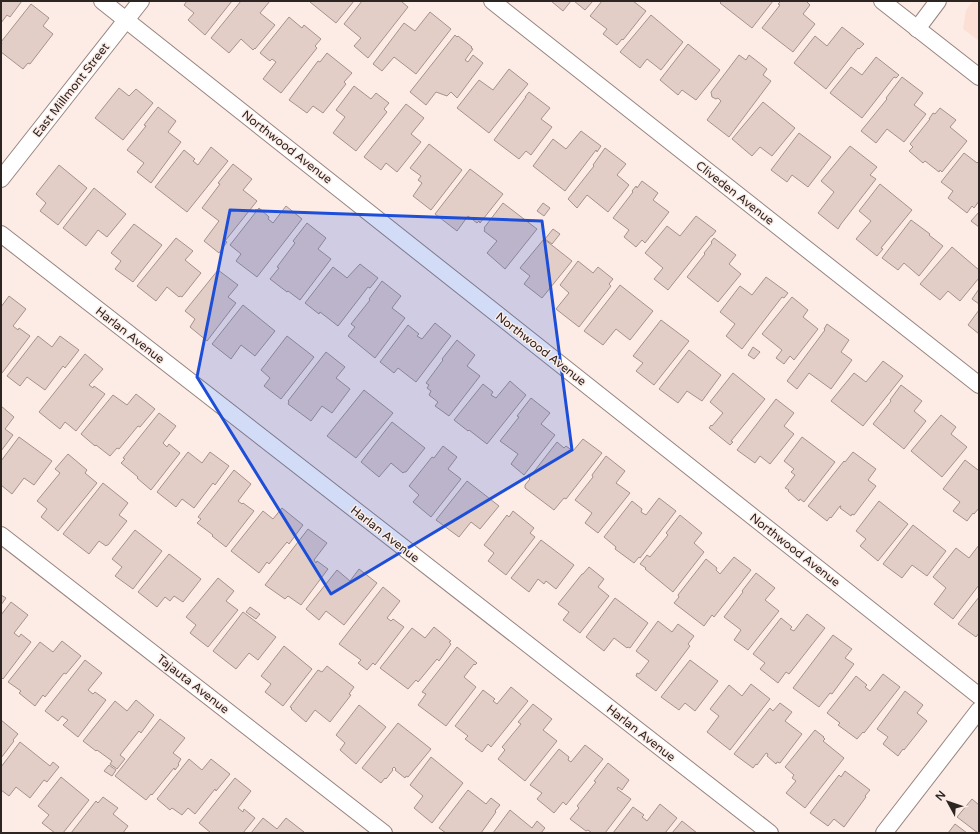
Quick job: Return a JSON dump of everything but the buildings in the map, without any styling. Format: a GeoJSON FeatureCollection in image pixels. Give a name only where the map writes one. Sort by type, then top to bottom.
{"type":"FeatureCollection","features":[{"type":"Feature","properties":{"kind":"street","name":"Northwood Avenue"},"geometry":{"type":"LineString","coordinates":[[102,1],[979,696]]}},
{"type":"Feature","properties":{"kind":"street","name":"East Millmont Street"},"geometry":{"type":"LineString","coordinates":[[1,179],[141,1]]}},
{"type":"Feature","properties":{"kind":"street","name":"Cliveden Avenue"},"geometry":{"type":"LineString","coordinates":[[492,1],[979,385]]}},
{"type":"Feature","properties":{"kind":"street"},"geometry":{"type":"LineString","coordinates":[[882,1],[979,77]]}},
{"type":"Feature","properties":{"kind":"street"},"geometry":{"type":"LineString","coordinates":[[917,29],[938,1]]}},
{"type":"Feature","properties":{"kind":"street","name":"Harlan Avenue"},"geometry":{"type":"LineString","coordinates":[[1,234],[770,833]]}},
{"type":"Feature","properties":{"kind":"street","name":"Tajauta Avenue"},"geometry":{"type":"LineString","coordinates":[[1,535],[384,833]]}},
{"type":"Feature","properties":{"kind":"street"},"geometry":{"type":"LineString","coordinates":[[884,833],[979,710]]}},
{"type":"Feature","properties":{"kind":"highlighted area"},"geometry":{"type":"Polygon","coordinates":[[[230,210],[542,221],[572,450],[331,594],[197,377],[230,210]]]}},
{"type":"Feature","properties":{"kind":"shaded area"},"geometry":{"type":"Polygon","coordinates":[[[973,1],[979,1],[979,41],[963,29],[966,10],[973,1]]]}}]}
